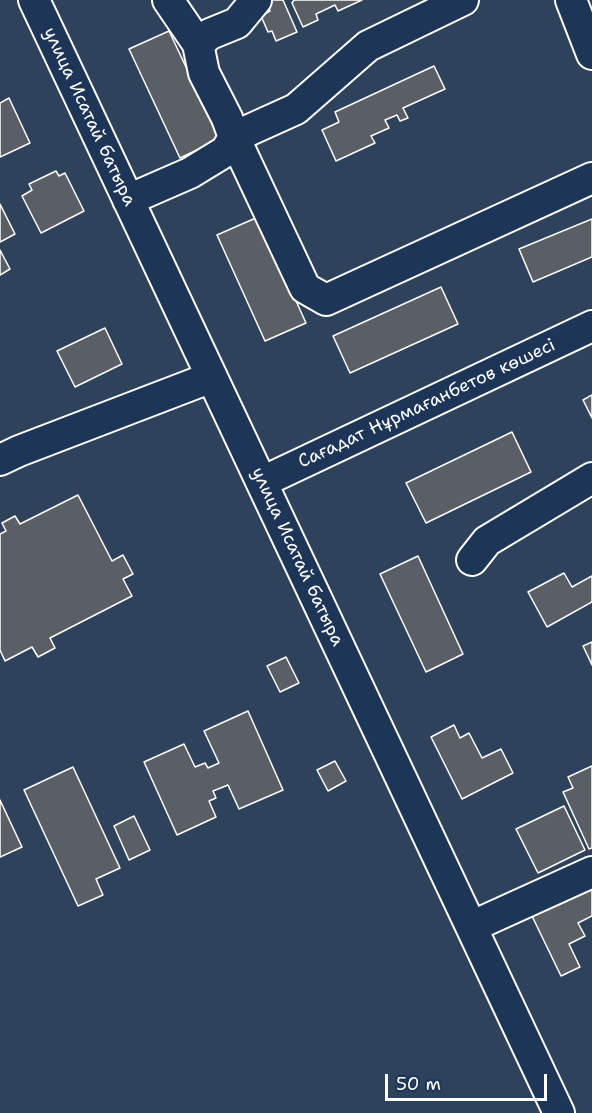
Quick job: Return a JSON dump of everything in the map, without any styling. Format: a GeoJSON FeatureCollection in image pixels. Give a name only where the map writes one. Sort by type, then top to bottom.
{"type":"FeatureCollection","features":[{"type":"Feature","properties":{"kind":"street","name":"улица Исатай батыра"},"geometry":{"type":"LineString","coordinates":[[34,0],[359,691],[473,926],[559,1113]]}},
{"type":"Feature","properties":{"kind":"street"},"geometry":{"type":"LineString","coordinates":[[168,0],[198,44],[204,73],[305,288],[326,300],[592,178]]}},
{"type":"Feature","properties":{"kind":"street"},"geometry":{"type":"LineString","coordinates":[[198,44],[210,34],[237,24],[256,0]]}},
{"type":"Feature","properties":{"kind":"street"},"geometry":{"type":"LineString","coordinates":[[128,200],[190,173],[226,151],[234,137],[296,109],[368,46],[463,0]]}},
{"type":"Feature","properties":{"kind":"street"},"geometry":{"type":"LineString","coordinates":[[571,0],[592,54]]}},
{"type":"Feature","properties":{"kind":"street","name":"Сағадат Нұрмағанбетов көшесі"},"geometry":{"type":"LineString","coordinates":[[262,482],[592,326]]}},
{"type":"Feature","properties":{"kind":"street"},"geometry":{"type":"LineString","coordinates":[[0,460],[29,446],[212,377]]}},
{"type":"Feature","properties":{"kind":"street"},"geometry":{"type":"LineString","coordinates":[[472,560],[487,541],[592,478]]}},
{"type":"Feature","properties":{"kind":"street"},"geometry":{"type":"LineString","coordinates":[[473,926],[592,872]]}},
{"type":"Feature","properties":{"kind":"building"},"geometry":{"type":"Polygon","coordinates":[[[273,0],[283,0],[297,32],[276,41],[272,31],[268,32],[261,16],[270,11],[267,3],[273,0]]]}},
{"type":"Feature","properties":{"kind":"building"},"geometry":{"type":"Polygon","coordinates":[[[294,0],[362,0],[338,11],[335,5],[316,14],[318,20],[303,27],[292,3],[294,0]]]}},
{"type":"Feature","properties":{"kind":"building"},"geometry":{"type":"Polygon","coordinates":[[[169,31],[220,139],[180,158],[129,49],[169,31]]]}},
{"type":"Feature","properties":{"kind":"building"},"geometry":{"type":"Polygon","coordinates":[[[434,66],[445,89],[403,108],[408,118],[400,121],[397,115],[385,120],[389,128],[371,136],[375,143],[336,161],[322,130],[339,122],[335,112],[434,66]]]}},
{"type":"Feature","properties":{"kind":"building"},"geometry":{"type":"Polygon","coordinates":[[[9,98],[30,143],[0,157],[0,103],[9,98]]]}},
{"type":"Feature","properties":{"kind":"building"},"geometry":{"type":"Polygon","coordinates":[[[56,171],[59,176],[65,173],[84,211],[41,233],[22,196],[32,190],[29,184],[56,171]]]}},
{"type":"Feature","properties":{"kind":"building"},"geometry":{"type":"Polygon","coordinates":[[[0,204],[15,234],[0,242],[0,204]]]}},
{"type":"Feature","properties":{"kind":"building"},"geometry":{"type":"Polygon","coordinates":[[[258,217],[306,323],[265,341],[217,235],[258,217]]]}},
{"type":"Feature","properties":{"kind":"building"},"geometry":{"type":"Polygon","coordinates":[[[592,219],[592,257],[533,282],[519,249],[592,219]]]}},
{"type":"Feature","properties":{"kind":"building"},"geometry":{"type":"Polygon","coordinates":[[[0,250],[10,269],[0,275],[0,250]]]}},
{"type":"Feature","properties":{"kind":"building"},"geometry":{"type":"Polygon","coordinates":[[[441,287],[458,324],[350,373],[333,336],[441,287]]]}},
{"type":"Feature","properties":{"kind":"building"},"geometry":{"type":"Polygon","coordinates":[[[105,328],[122,364],[75,387],[57,351],[105,328]]]}},
{"type":"Feature","properties":{"kind":"building"},"geometry":{"type":"Polygon","coordinates":[[[592,395],[592,418],[583,400],[592,395]]]}},
{"type":"Feature","properties":{"kind":"building"},"geometry":{"type":"Polygon","coordinates":[[[512,432],[531,472],[426,523],[406,483],[512,432]]]}},
{"type":"Feature","properties":{"kind":"building"},"geometry":{"type":"Polygon","coordinates":[[[78,495],[112,561],[123,555],[133,574],[123,579],[132,596],[50,638],[55,648],[38,657],[32,647],[5,661],[0,650],[0,534],[6,531],[2,523],[15,516],[20,524],[78,495]]]}},
{"type":"Feature","properties":{"kind":"building"},"geometry":{"type":"Polygon","coordinates":[[[418,556],[463,654],[426,672],[380,574],[418,556]]]}},
{"type":"Feature","properties":{"kind":"building"},"geometry":{"type":"Polygon","coordinates":[[[564,573],[572,587],[592,576],[592,602],[547,627],[528,592],[564,573]]]}},
{"type":"Feature","properties":{"kind":"building"},"geometry":{"type":"Polygon","coordinates":[[[592,642],[592,665],[583,646],[592,642]]]}},
{"type":"Feature","properties":{"kind":"building"},"geometry":{"type":"Polygon","coordinates":[[[286,657],[299,683],[280,692],[267,666],[286,657]]]}},
{"type":"Feature","properties":{"kind":"building"},"geometry":{"type":"Polygon","coordinates":[[[248,711],[283,790],[239,809],[228,785],[213,791],[216,798],[209,801],[216,817],[177,835],[144,762],[184,744],[195,767],[205,763],[208,768],[219,763],[204,731],[248,711]]]}},
{"type":"Feature","properties":{"kind":"building"},"geometry":{"type":"Polygon","coordinates":[[[454,725],[460,738],[469,733],[482,758],[501,749],[513,773],[462,799],[431,737],[454,725]]]}},
{"type":"Feature","properties":{"kind":"building"},"geometry":{"type":"Polygon","coordinates":[[[335,761],[346,781],[328,791],[317,770],[335,761]]]}},
{"type":"Feature","properties":{"kind":"building"},"geometry":{"type":"Polygon","coordinates":[[[592,766],[592,848],[589,849],[563,792],[573,788],[568,777],[592,766]]]}},
{"type":"Feature","properties":{"kind":"building"},"geometry":{"type":"Polygon","coordinates":[[[73,767],[120,868],[96,879],[103,895],[78,906],[24,790],[73,767]]]}},
{"type":"Feature","properties":{"kind":"building"},"geometry":{"type":"Polygon","coordinates":[[[0,800],[22,847],[0,857],[0,800]]]}},
{"type":"Feature","properties":{"kind":"building"},"geometry":{"type":"Polygon","coordinates":[[[564,806],[585,850],[538,873],[516,829],[564,806]]]}},
{"type":"Feature","properties":{"kind":"building"},"geometry":{"type":"Polygon","coordinates":[[[134,816],[150,850],[129,860],[114,826],[134,816]]]}},
{"type":"Feature","properties":{"kind":"building"},"geometry":{"type":"Polygon","coordinates":[[[592,884],[592,916],[578,923],[585,936],[569,944],[580,967],[561,976],[531,914],[592,884]]]}}]}
